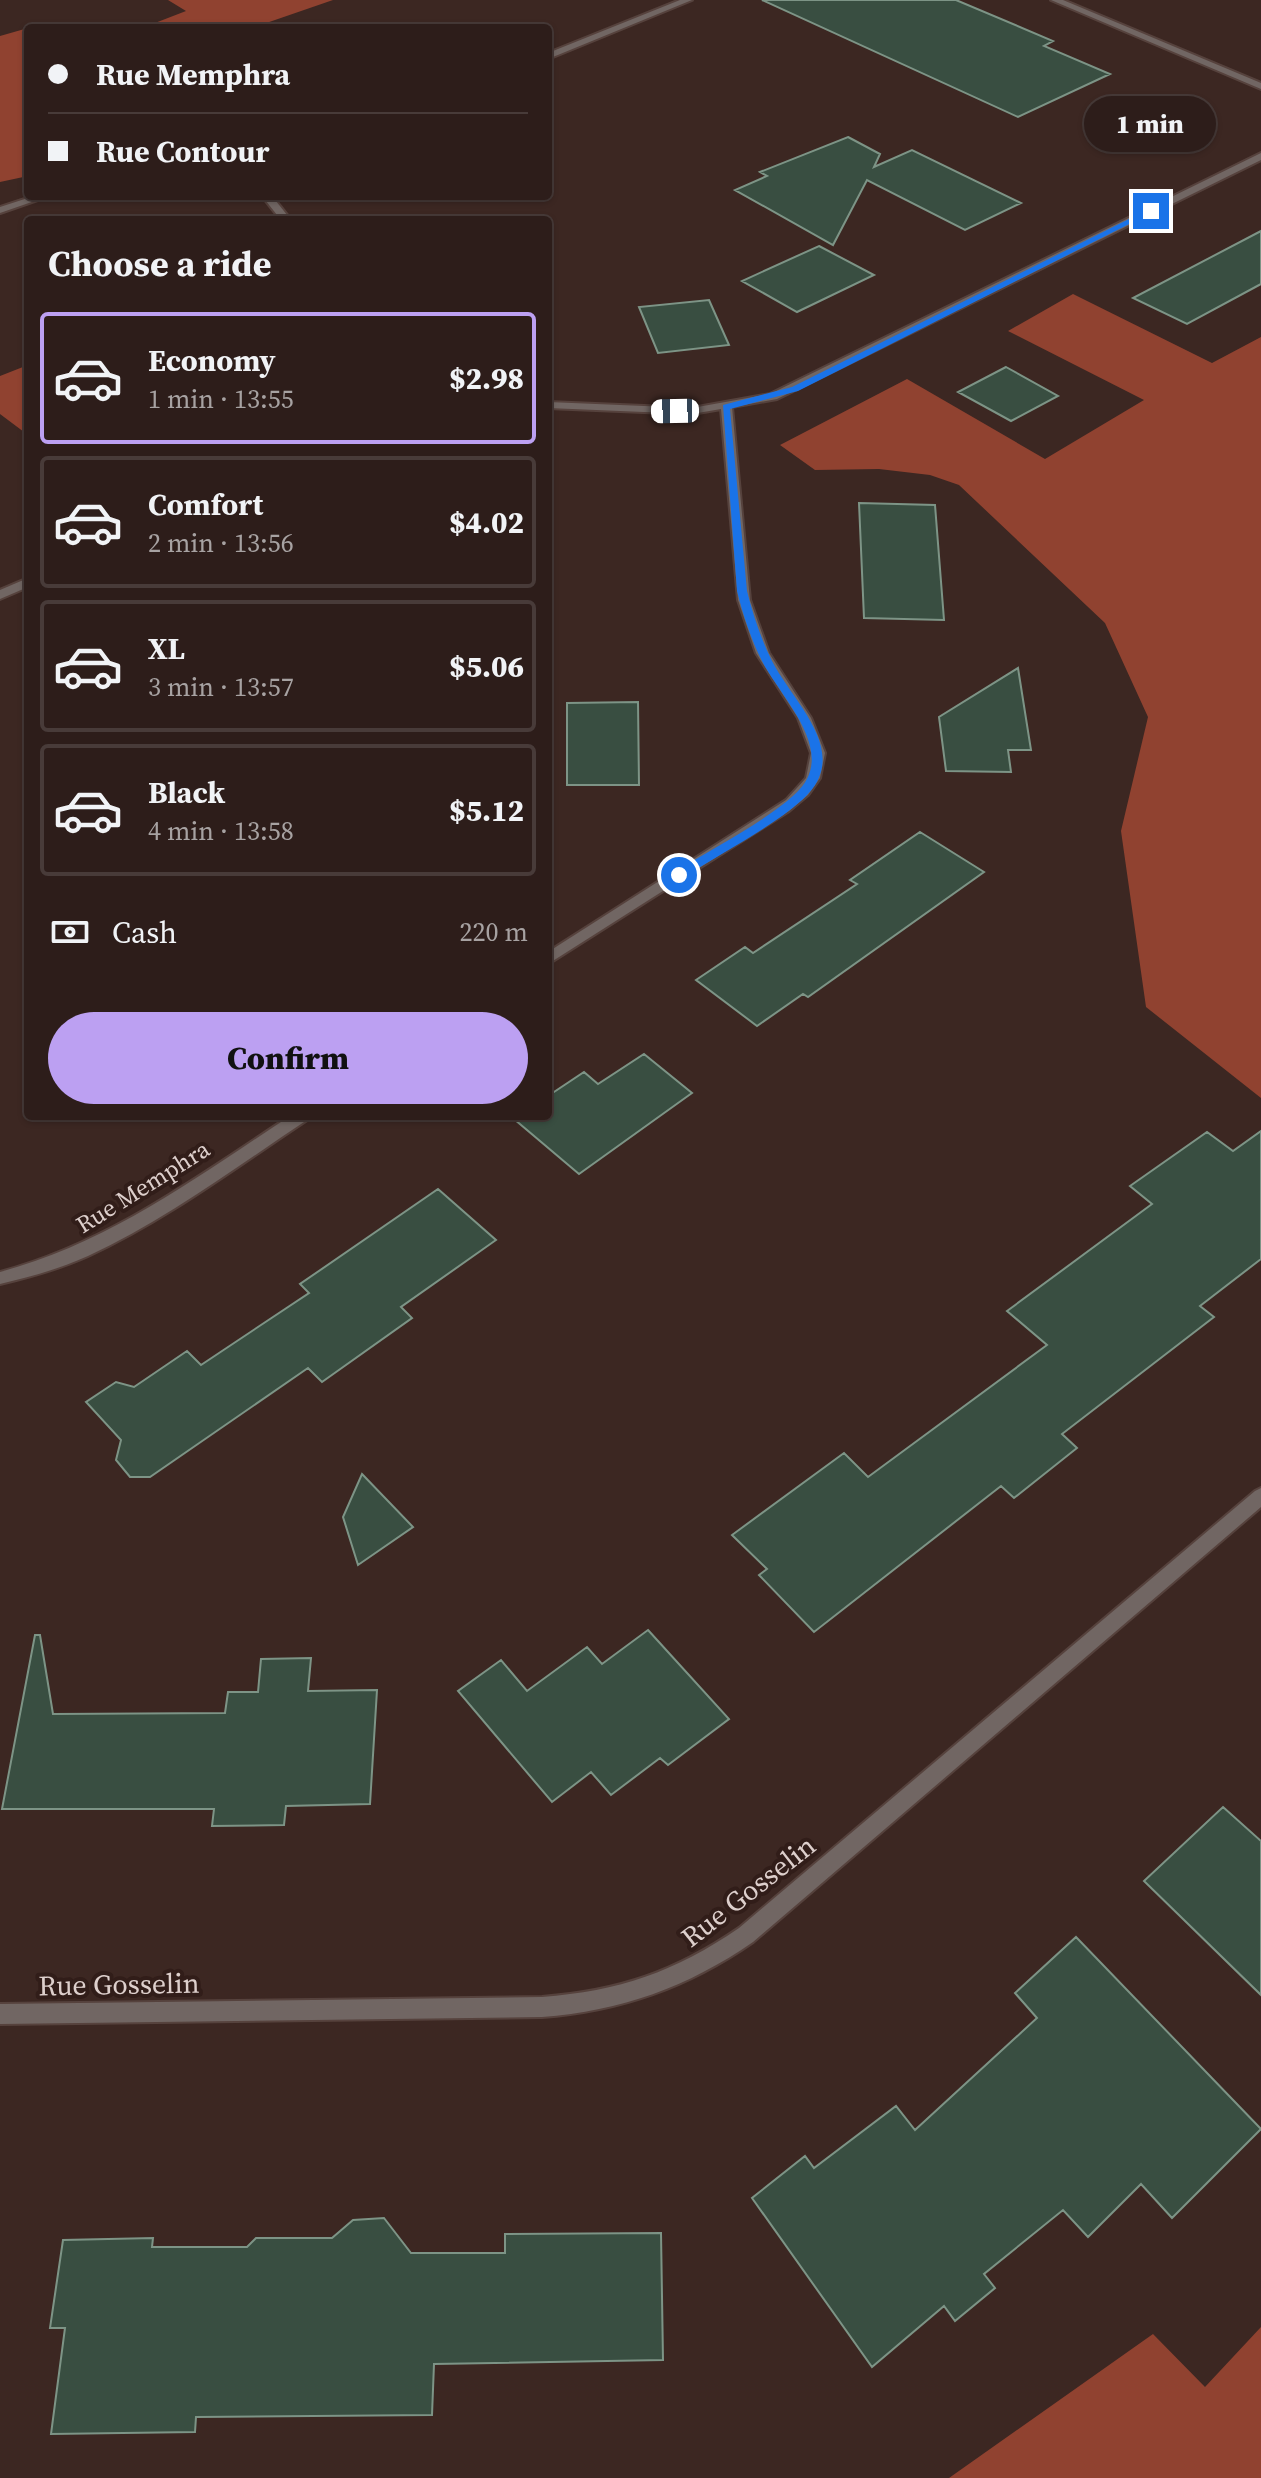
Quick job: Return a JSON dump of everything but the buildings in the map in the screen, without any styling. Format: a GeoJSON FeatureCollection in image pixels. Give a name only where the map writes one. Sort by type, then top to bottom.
{"type":"FeatureCollection","features":[{"type":"Feature","properties":{"kind":"street"},"geometry":{"type":"LineString","coordinates":[[552,54],[688,0]]}},
{"type":"Feature","properties":{"kind":"street"},"geometry":{"type":"LineString","coordinates":[[1055,0],[1261,86]]}},
{"type":"Feature","properties":{"kind":"street"},"geometry":{"type":"LineString","coordinates":[[552,405],[658,411],[726,407],[795,389],[1261,156]]}},
{"type":"Feature","properties":{"kind":"street"},"geometry":{"type":"LineString","coordinates":[[0,210],[31,200]]}},
{"type":"Feature","properties":{"kind":"street"},"geometry":{"type":"LineString","coordinates":[[270,200],[283,216]]}},
{"type":"Feature","properties":{"kind":"street"},"geometry":{"type":"LineString","coordinates":[[552,956],[800,797],[817,769],[815,738],[767,661],[747,614],[742,591],[726,407]]}},
{"type":"Feature","properties":{"kind":"street"},"geometry":{"type":"LineString","coordinates":[[0,595],[24,584]]}},
{"type":"Feature","properties":{"kind":"street","name":"Rue Memphra"},"geometry":{"type":"LineString","coordinates":[[0,1278],[33,1272],[80,1254],[296,1120]]}},
{"type":"Feature","properties":{"kind":"street","name":"Rue Gosselin"},"geometry":{"type":"LineString","coordinates":[[0,2014],[542,2007],[602,2002],[672,1981],[712,1961],[746,1935],[1261,1496]]}},
{"type":"Feature","properties":{"kind":"shaded area"},"geometry":{"type":"Polygon","coordinates":[[[168,0],[333,0],[264,24],[152,24],[186,11],[168,0]]]}},
{"type":"Feature","properties":{"kind":"shaded area"},"geometry":{"type":"Polygon","coordinates":[[[24,29],[24,177],[0,182],[0,36],[24,29]]]}},
{"type":"Feature","properties":{"kind":"shaded area"},"geometry":{"type":"Polygon","coordinates":[[[1073,294],[1212,363],[1261,337],[1261,1098],[1146,1007],[1121,831],[1148,717],[1105,623],[959,485],[930,475],[879,469],[815,470],[780,445],[907,379],[1045,459],[1144,400],[1008,331],[1073,294]]]}},
{"type":"Feature","properties":{"kind":"shaded area"},"geometry":{"type":"Polygon","coordinates":[[[24,367],[24,432],[0,414],[0,376],[24,367]]]}},
{"type":"Feature","properties":{"kind":"shaded area"},"geometry":{"type":"Polygon","coordinates":[[[1261,2327],[1261,2478],[949,2478],[1153,2334],[1205,2387],[1261,2327]]]}},
{"type":"Feature","properties":{"kind":"route"},"geometry":{"type":"LineString","coordinates":[[679,875],[800,797],[811,783],[819,754],[815,738],[767,661],[747,614],[742,591],[726,407],[795,389],[1151,211]]}}]}
